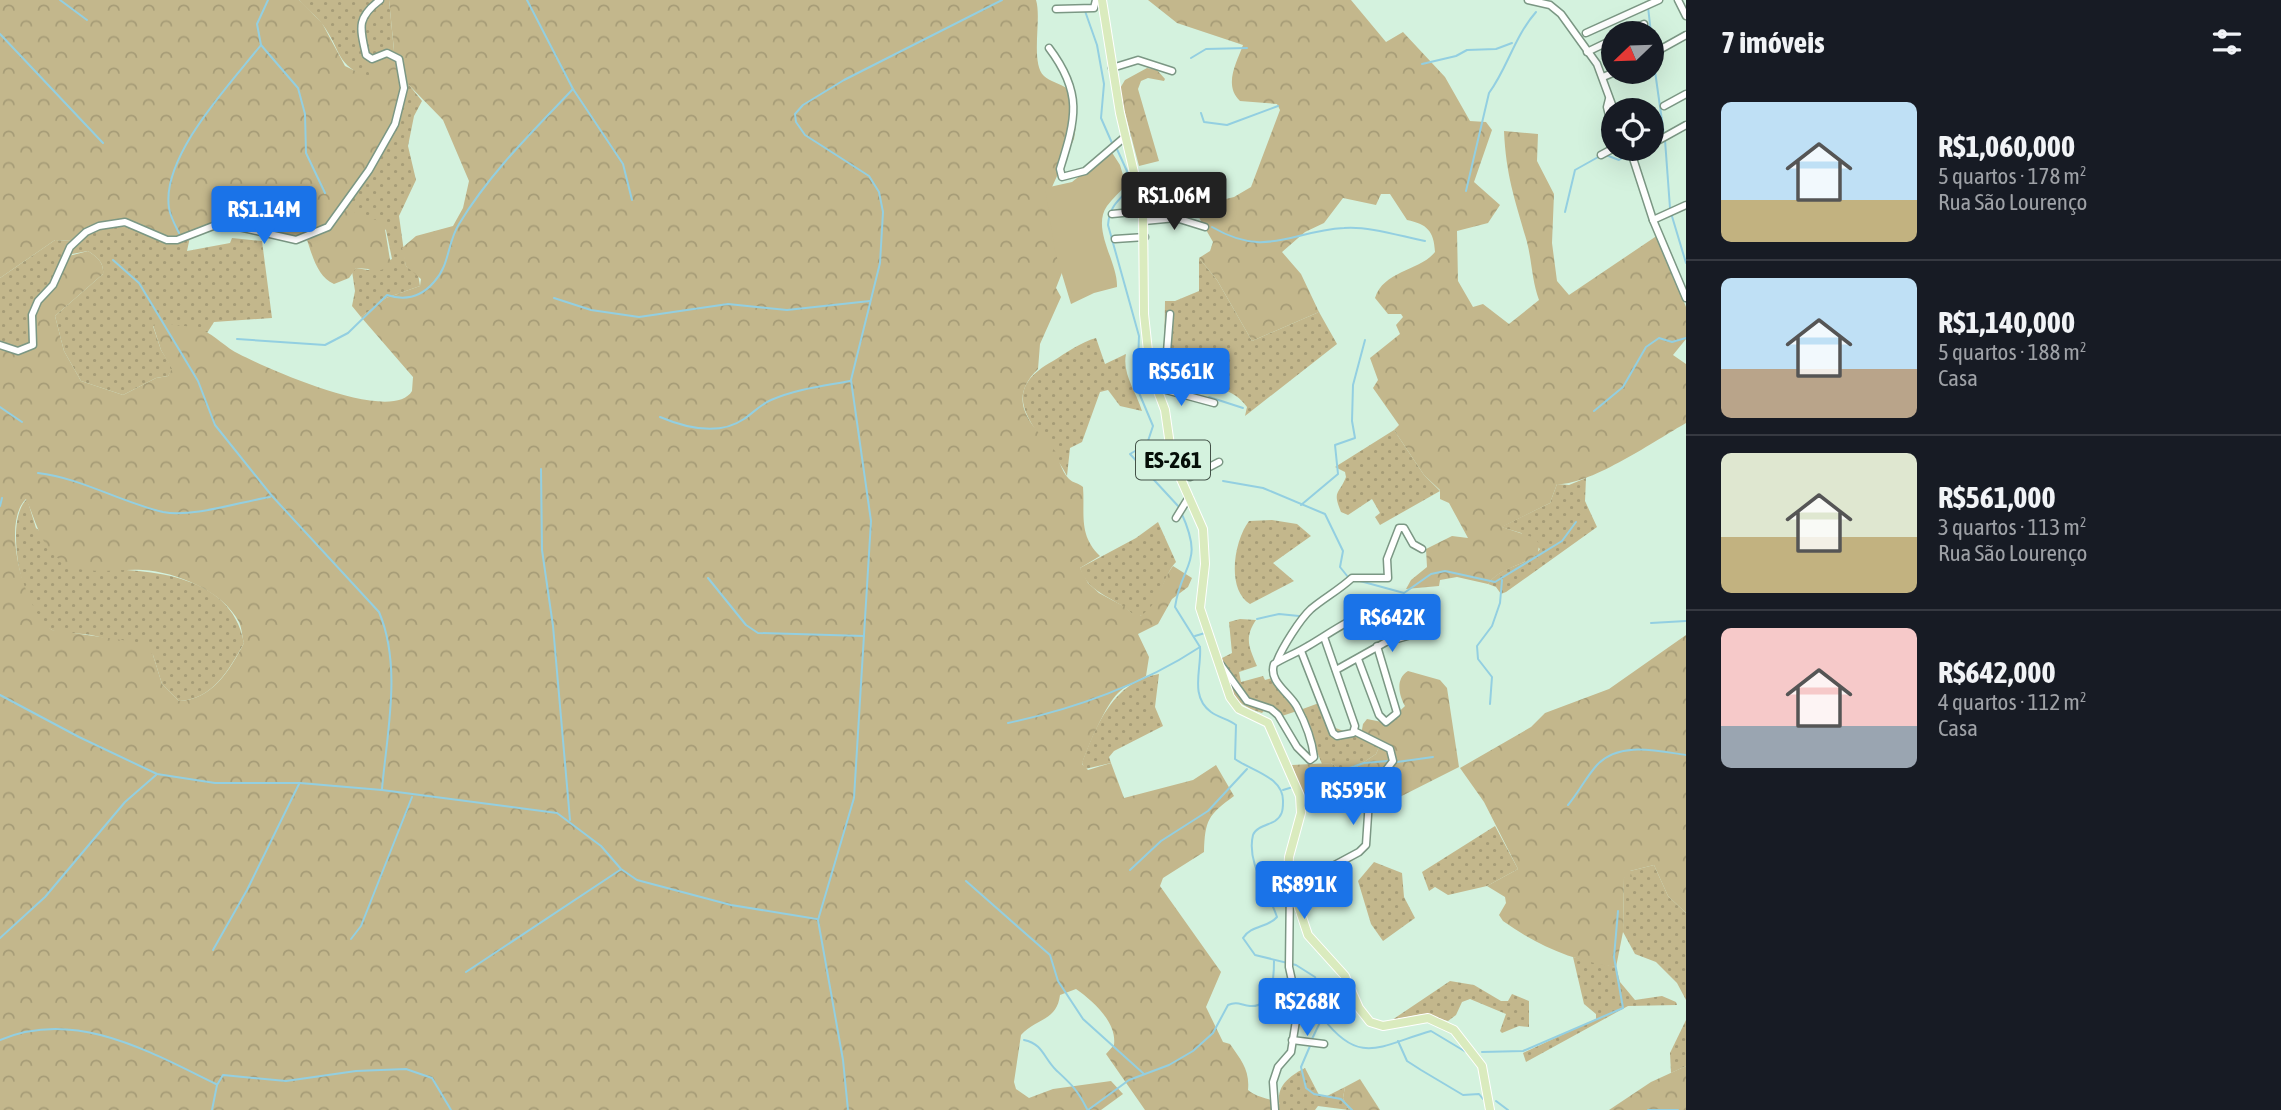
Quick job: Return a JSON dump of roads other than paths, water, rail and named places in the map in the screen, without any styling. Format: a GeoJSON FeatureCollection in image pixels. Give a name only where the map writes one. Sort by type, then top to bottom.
{"type":"FeatureCollection","features":[{"type":"Feature","properties":{"kind":"main road","name":"ES-261"},"geometry":{"type":"LineString","coordinates":[[1102,0],[1112,68],[1143,211],[1144,314],[1149,361],[1155,387],[1165,410],[1172,459],[1200,519],[1204,538],[1205,564],[1200,608],[1217,661],[1235,704],[1268,723],[1284,765],[1298,788],[1301,813],[1289,857],[1290,885],[1313,943],[1345,976],[1359,1009],[1370,1022],[1383,1026],[1428,1018],[1454,1030],[1482,1066],[1490,1110]]}},
{"type":"Feature","properties":{"kind":"street"},"geometry":{"type":"LineString","coordinates":[[0,345],[18,351],[33,345],[31,326],[34,307],[53,285],[70,247],[86,232],[99,226],[125,222],[167,240],[177,240],[221,223],[296,240],[314,235],[332,224],[391,133],[403,98],[404,74],[399,59],[387,53],[373,59],[366,55],[361,22],[368,9],[380,0]]}},
{"type":"Feature","properties":{"kind":"street"},"geometry":{"type":"LineString","coordinates":[[1056,9],[1096,7],[1096,0]]}},
{"type":"Feature","properties":{"kind":"street"},"geometry":{"type":"LineString","coordinates":[[1528,0],[1545,4],[1561,14],[1601,74]]}},
{"type":"Feature","properties":{"kind":"street"},"geometry":{"type":"LineString","coordinates":[[1545,4],[1553,0]]}},
{"type":"Feature","properties":{"kind":"street"},"geometry":{"type":"LineString","coordinates":[[1586,33],[1659,0]]}},
{"type":"Feature","properties":{"kind":"street"},"geometry":{"type":"LineString","coordinates":[[1678,0],[1686,16]]}},
{"type":"Feature","properties":{"kind":"street"},"geometry":{"type":"LineString","coordinates":[[1664,47],[1686,35]]}},
{"type":"Feature","properties":{"kind":"street"},"geometry":{"type":"LineString","coordinates":[[1587,52],[1601,45]]}},
{"type":"Feature","properties":{"kind":"street"},"geometry":{"type":"LineString","coordinates":[[1049,48],[1062,66],[1073,93],[1074,120],[1061,175],[1068,177],[1085,171],[1108,148],[1126,136]]}},
{"type":"Feature","properties":{"kind":"street"},"geometry":{"type":"LineString","coordinates":[[1112,68],[1138,60],[1172,71]]}},
{"type":"Feature","properties":{"kind":"street"},"geometry":{"type":"LineString","coordinates":[[1664,106],[1686,94]]}},
{"type":"Feature","properties":{"kind":"street"},"geometry":{"type":"LineString","coordinates":[[1664,138],[1686,125]]}},
{"type":"Feature","properties":{"kind":"street"},"geometry":{"type":"LineString","coordinates":[[1634,161],[1653,220],[1686,298]]}},
{"type":"Feature","properties":{"kind":"street"},"geometry":{"type":"LineString","coordinates":[[1653,220],[1686,205]]}},
{"type":"Feature","properties":{"kind":"street"},"geometry":{"type":"LineString","coordinates":[[1112,214],[1143,211]]}},
{"type":"Feature","properties":{"kind":"street"},"geometry":{"type":"LineString","coordinates":[[1144,221],[1176,218],[1205,227]]}},
{"type":"Feature","properties":{"kind":"street"},"geometry":{"type":"LineString","coordinates":[[1115,239],[1145,237]]}},
{"type":"Feature","properties":{"kind":"street"},"geometry":{"type":"LineString","coordinates":[[1149,361],[1158,359],[1167,352],[1170,314]]}},
{"type":"Feature","properties":{"kind":"street"},"geometry":{"type":"LineString","coordinates":[[1155,387],[1214,403]]}},
{"type":"Feature","properties":{"kind":"street"},"geometry":{"type":"LineString","coordinates":[[1172,459],[1190,477],[1219,462]]}},
{"type":"Feature","properties":{"kind":"street"},"geometry":{"type":"LineString","coordinates":[[1179,513],[1189,497]]}},
{"type":"Feature","properties":{"kind":"street"},"geometry":{"type":"LineString","coordinates":[[1217,661],[1247,701],[1271,709],[1278,715],[1297,747],[1308,760],[1312,760],[1314,752],[1297,708],[1273,674],[1272,668],[1285,642],[1311,609],[1335,594],[1352,578],[1388,578],[1387,559],[1399,528],[1403,527],[1413,544],[1422,549]]}},
{"type":"Feature","properties":{"kind":"street"},"geometry":{"type":"LineString","coordinates":[[1277,662],[1374,610],[1411,614],[1426,625],[1420,633],[1377,646],[1336,670]]}},
{"type":"Feature","properties":{"kind":"street"},"geometry":{"type":"LineString","coordinates":[[1324,637],[1354,731]]}},
{"type":"Feature","properties":{"kind":"street"},"geometry":{"type":"LineString","coordinates":[[1358,659],[1379,715],[1386,722],[1395,717],[1396,711],[1377,646]]}},
{"type":"Feature","properties":{"kind":"street"},"geometry":{"type":"LineString","coordinates":[[1300,913],[1312,881],[1318,874],[1359,852],[1366,845],[1369,800],[1380,778],[1393,761],[1390,749],[1354,731],[1337,736],[1332,733],[1301,651]]}},
{"type":"Feature","properties":{"kind":"street"},"geometry":{"type":"LineString","coordinates":[[1275,1110],[1273,1082],[1278,1067],[1291,1052],[1298,1008],[1289,967],[1290,885]]}},
{"type":"Feature","properties":{"kind":"street"},"geometry":{"type":"LineString","coordinates":[[1292,1040],[1324,1044]]}},
{"type":"Feature","properties":{"kind":"waterway"},"geometry":{"type":"LineString","coordinates":[[60,0],[87,20]]}},
{"type":"Feature","properties":{"kind":"waterway"},"geometry":{"type":"LineString","coordinates":[[268,0],[257,24],[261,45],[298,88],[305,114],[306,153],[325,193]]}},
{"type":"Feature","properties":{"kind":"waterway"},"geometry":{"type":"LineString","coordinates":[[527,0],[573,89],[623,164],[632,200]]}},
{"type":"Feature","properties":{"kind":"waterway"},"geometry":{"type":"LineString","coordinates":[[848,1110],[843,1060],[818,920],[854,798],[871,521],[851,380],[880,263],[883,212],[879,192],[869,176],[805,135],[796,122],[795,114],[803,105],[844,80],[1002,0]]}},
{"type":"Feature","properties":{"kind":"waterway"},"geometry":{"type":"LineString","coordinates":[[1648,7],[1650,21]]}},
{"type":"Feature","properties":{"kind":"waterway"},"geometry":{"type":"LineString","coordinates":[[1085,11],[1097,45],[1104,84],[1101,118],[1112,143]]}},
{"type":"Feature","properties":{"kind":"waterway"},"geometry":{"type":"LineString","coordinates":[[1466,191],[1489,93],[1536,12]]}},
{"type":"Feature","properties":{"kind":"waterway"},"geometry":{"type":"LineString","coordinates":[[0,34],[103,143]]}},
{"type":"Feature","properties":{"kind":"waterway"},"geometry":{"type":"LineString","coordinates":[[1422,64],[1456,56],[1467,50],[1496,49],[1512,43]]}},
{"type":"Feature","properties":{"kind":"waterway"},"geometry":{"type":"LineString","coordinates":[[179,233],[169,208],[169,188],[176,166],[201,121],[261,45]]}},
{"type":"Feature","properties":{"kind":"waterway"},"geometry":{"type":"LineString","coordinates":[[1191,58],[1206,49],[1247,48]]}},
{"type":"Feature","properties":{"kind":"waterway"},"geometry":{"type":"LineString","coordinates":[[1657,84],[1659,98]]}},
{"type":"Feature","properties":{"kind":"waterway"},"geometry":{"type":"LineString","coordinates":[[237,339],[325,345],[348,333],[387,295],[400,298],[424,291],[439,275],[455,231],[484,187],[573,89]]}},
{"type":"Feature","properties":{"kind":"waterway"},"geometry":{"type":"LineString","coordinates":[[1201,113],[1204,122],[1227,125],[1278,106]]}},
{"type":"Feature","properties":{"kind":"waterway"},"geometry":{"type":"LineString","coordinates":[[1665,140],[1670,208]]}},
{"type":"Feature","properties":{"kind":"waterway"},"geometry":{"type":"LineString","coordinates":[[1116,147],[1131,180],[1112,209],[1108,225],[1139,336],[1137,388],[1153,426],[1147,444],[1130,454],[1179,507]]}},
{"type":"Feature","properties":{"kind":"waterway"},"geometry":{"type":"LineString","coordinates":[[1565,212],[1575,170],[1600,156]]}},
{"type":"Feature","properties":{"kind":"waterway"},"geometry":{"type":"LineString","coordinates":[[1671,213],[1686,263]]}},
{"type":"Feature","properties":{"kind":"waterway"},"geometry":{"type":"LineString","coordinates":[[1212,227],[1248,241],[1278,241],[1344,228],[1374,230],[1425,241]]}},
{"type":"Feature","properties":{"kind":"waterway"},"geometry":{"type":"LineString","coordinates":[[113,260],[139,283],[198,381],[215,425],[272,496],[379,612],[390,654],[391,677],[382,789]]}},
{"type":"Feature","properties":{"kind":"waterway"},"geometry":{"type":"LineString","coordinates":[[554,298],[591,310],[639,317],[728,304],[787,310],[870,301]]}},
{"type":"Feature","properties":{"kind":"waterway"},"geometry":{"type":"LineString","coordinates":[[1594,411],[1623,387],[1646,347],[1659,338],[1672,342],[1686,338]]}},
{"type":"Feature","properties":{"kind":"waterway"},"geometry":{"type":"LineString","coordinates":[[1301,505],[1338,474],[1335,445],[1355,438],[1352,421],[1353,385],[1365,340]]}},
{"type":"Feature","properties":{"kind":"waterway"},"geometry":{"type":"LineString","coordinates":[[660,417],[691,427],[724,427],[744,419],[780,396],[850,381]]}},
{"type":"Feature","properties":{"kind":"waterway"},"geometry":{"type":"LineString","coordinates":[[1209,397],[1243,408]]}},
{"type":"Feature","properties":{"kind":"waterway"},"geometry":{"type":"LineString","coordinates":[[0,407],[22,422]]}},
{"type":"Feature","properties":{"kind":"waterway"},"geometry":{"type":"LineString","coordinates":[[541,469],[542,550],[553,626],[570,820]]}},
{"type":"Feature","properties":{"kind":"waterway"},"geometry":{"type":"LineString","coordinates":[[38,473],[70,480],[163,512],[188,513],[270,497]]}},
{"type":"Feature","properties":{"kind":"waterway"},"geometry":{"type":"LineString","coordinates":[[1223,481],[1263,488],[1325,514],[1343,551],[1340,567],[1348,577]]}},
{"type":"Feature","properties":{"kind":"waterway"},"geometry":{"type":"LineString","coordinates":[[0,506],[2,498]]}},
{"type":"Feature","properties":{"kind":"waterway"},"geometry":{"type":"LineString","coordinates":[[1181,512],[1188,529],[1191,553],[1175,607],[1200,647],[1200,698],[1211,712],[1236,725],[1235,759],[1273,781],[1282,793],[1281,815],[1255,832],[1252,846],[1255,867],[1277,917],[1250,931],[1243,938],[1255,955],[1296,965],[1315,977],[1325,1012],[1312,1039]]}},
{"type":"Feature","properties":{"kind":"waterway"},"geometry":{"type":"LineString","coordinates":[[1360,581],[1404,593],[1431,574],[1445,571],[1495,582],[1562,541],[1576,522]]}},
{"type":"Feature","properties":{"kind":"waterway"},"geometry":{"type":"LineString","coordinates":[[708,578],[746,625],[758,633],[864,636]]}},
{"type":"Feature","properties":{"kind":"waterway"},"geometry":{"type":"LineString","coordinates":[[1490,704],[1492,677],[1478,659],[1477,646],[1492,626],[1500,603],[1502,580]]}},
{"type":"Feature","properties":{"kind":"waterway"},"geometry":{"type":"LineString","coordinates":[[1257,619],[1279,614],[1299,616]]}},
{"type":"Feature","properties":{"kind":"waterway"},"geometry":{"type":"LineString","coordinates":[[1651,623],[1686,621]]}},
{"type":"Feature","properties":{"kind":"waterway"},"geometry":{"type":"LineString","coordinates":[[1195,636],[1205,633]]}},
{"type":"Feature","properties":{"kind":"waterway"},"geometry":{"type":"LineString","coordinates":[[1008,723],[1108,694],[1156,673],[1200,647]]}},
{"type":"Feature","properties":{"kind":"waterway"},"geometry":{"type":"LineString","coordinates":[[0,695],[157,774],[215,783],[300,783],[382,790],[557,813],[601,846],[621,869],[637,880],[731,905],[817,919]]}},
{"type":"Feature","properties":{"kind":"waterway"},"geometry":{"type":"LineString","coordinates":[[1568,805],[1597,765],[1616,753],[1651,750],[1686,755]]}},
{"type":"Feature","properties":{"kind":"waterway"},"geometry":{"type":"LineString","coordinates":[[1397,762],[1433,757]]}},
{"type":"Feature","properties":{"kind":"waterway"},"geometry":{"type":"LineString","coordinates":[[1332,774],[1364,763],[1388,761]]}},
{"type":"Feature","properties":{"kind":"waterway"},"geometry":{"type":"LineString","coordinates":[[1130,870],[1161,841],[1208,811],[1247,769]]}},
{"type":"Feature","properties":{"kind":"waterway"},"geometry":{"type":"LineString","coordinates":[[0,938],[45,897],[125,802],[156,775]]}},
{"type":"Feature","properties":{"kind":"waterway"},"geometry":{"type":"LineString","coordinates":[[213,950],[247,890],[299,784]]}},
{"type":"Feature","properties":{"kind":"waterway"},"geometry":{"type":"LineString","coordinates":[[1283,790],[1293,787]]}},
{"type":"Feature","properties":{"kind":"waterway"},"geometry":{"type":"LineString","coordinates":[[351,939],[361,926],[412,797]]}},
{"type":"Feature","properties":{"kind":"waterway"},"geometry":{"type":"LineString","coordinates":[[466,972],[620,870]]}},
{"type":"Feature","properties":{"kind":"waterway"},"geometry":{"type":"LineString","coordinates":[[966,881],[1050,955],[1058,981],[1083,1019],[1144,1074]]}},
{"type":"Feature","properties":{"kind":"waterway"},"geometry":{"type":"LineString","coordinates":[[1482,1052],[1523,1051],[1623,1008],[1614,957],[1618,911]]}},
{"type":"Feature","properties":{"kind":"waterway"},"geometry":{"type":"LineString","coordinates":[[1088,1110],[1129,1080],[1169,1065],[1193,1051],[1213,1033],[1228,1005],[1237,1003],[1250,1006],[1263,1002],[1271,990],[1274,961]]}},
{"type":"Feature","properties":{"kind":"waterway"},"geometry":{"type":"LineString","coordinates":[[1323,1018],[1348,1043],[1360,1047],[1385,1046],[1431,1031],[1466,1052]]}},
{"type":"Feature","properties":{"kind":"waterway"},"geometry":{"type":"LineString","coordinates":[[0,1040],[28,1031],[84,1031],[138,1048],[216,1084]]}},
{"type":"Feature","properties":{"kind":"waterway"},"geometry":{"type":"LineString","coordinates":[[1024,1040],[1039,1048],[1073,1087],[1087,1109]]}},
{"type":"Feature","properties":{"kind":"waterway"},"geometry":{"type":"LineString","coordinates":[[1398,1041],[1407,1061],[1463,1095],[1479,1094],[1483,1099]]}},
{"type":"Feature","properties":{"kind":"waterway"},"geometry":{"type":"LineString","coordinates":[[1310,1046],[1301,1067],[1306,1088],[1314,1094],[1341,1099],[1352,1110]]}},
{"type":"Feature","properties":{"kind":"waterway"},"geometry":{"type":"LineString","coordinates":[[212,1110],[217,1085],[223,1075],[286,1081],[356,1071],[406,1069],[432,1078],[451,1110]]}},
{"type":"Feature","properties":{"kind":"waterway"},"geometry":{"type":"LineString","coordinates":[[1496,1101],[1508,1110]]}},
{"type":"Feature","properties":{"kind":"waterway"},"geometry":{"type":"LineString","coordinates":[[1648,1110],[1678,1110]]}}]}
